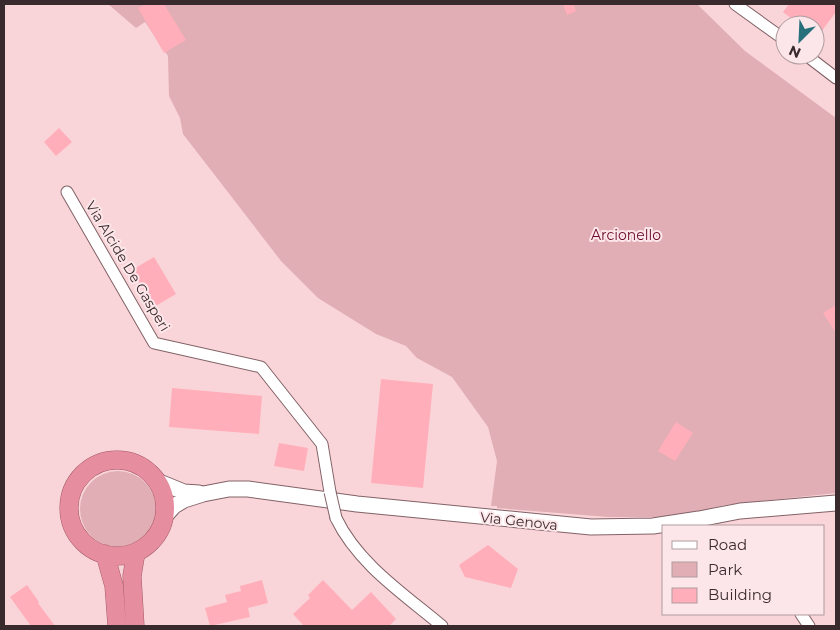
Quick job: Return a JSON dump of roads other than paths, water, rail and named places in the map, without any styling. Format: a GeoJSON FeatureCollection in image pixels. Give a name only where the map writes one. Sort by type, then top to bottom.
{"type":"FeatureCollection","features":[{"type":"Feature","properties":{"kind":"highway","name":"Via Genova"},"geometry":{"type":"LineString","coordinates":[[157,481],[147,470],[135,463],[121,460],[107,461],[94,466],[82,475],[74,486],[70,500],[70,514],[74,528],[81,540],[92,549],[105,554],[121,556],[136,552],[155,538],[165,516]]}},
{"type":"Feature","properties":{"kind":"highway"},"geometry":{"type":"LineString","coordinates":[[157,481],[164,497],[165,516]]}},
{"type":"Feature","properties":{"kind":"highway"},"geometry":{"type":"LineString","coordinates":[[135,626],[132,576],[136,552]]}},
{"type":"Feature","properties":{"kind":"highway"},"geometry":{"type":"LineString","coordinates":[[105,554],[114,586],[117,626]]}},
{"type":"Feature","properties":{"kind":"main road","name":"Via Genova"},"geometry":{"type":"LineString","coordinates":[[157,481],[184,492],[203,494]]}},
{"type":"Feature","properties":{"kind":"main road","name":"Via Genova"},"geometry":{"type":"LineString","coordinates":[[165,516],[174,506],[184,500],[229,489],[248,489],[357,504],[591,528],[662,525]]}},
{"type":"Feature","properties":{"kind":"main road","name":"Via Genova"},"geometry":{"type":"LineString","coordinates":[[670,525],[703,523],[740,511],[836,503]]}},
{"type":"Feature","properties":{"kind":"street"},"geometry":{"type":"LineString","coordinates":[[735,4],[775,33]]}},
{"type":"Feature","properties":{"kind":"street"},"geometry":{"type":"LineString","coordinates":[[819,65],[836,78]]}},
{"type":"Feature","properties":{"kind":"street","name":"Via Alcide De Gasperi"},"geometry":{"type":"LineString","coordinates":[[67,192],[154,343],[260,366],[322,444],[336,518],[356,551],[442,626]]}},
{"type":"Feature","properties":{"kind":"street"},"geometry":{"type":"LineString","coordinates":[[802,615],[808,626]]}},
{"type":"Feature","properties":{"kind":"park label","name":"Arcionello"},"geometry":{"type":"Point","coordinates":[626,235]}}]}
